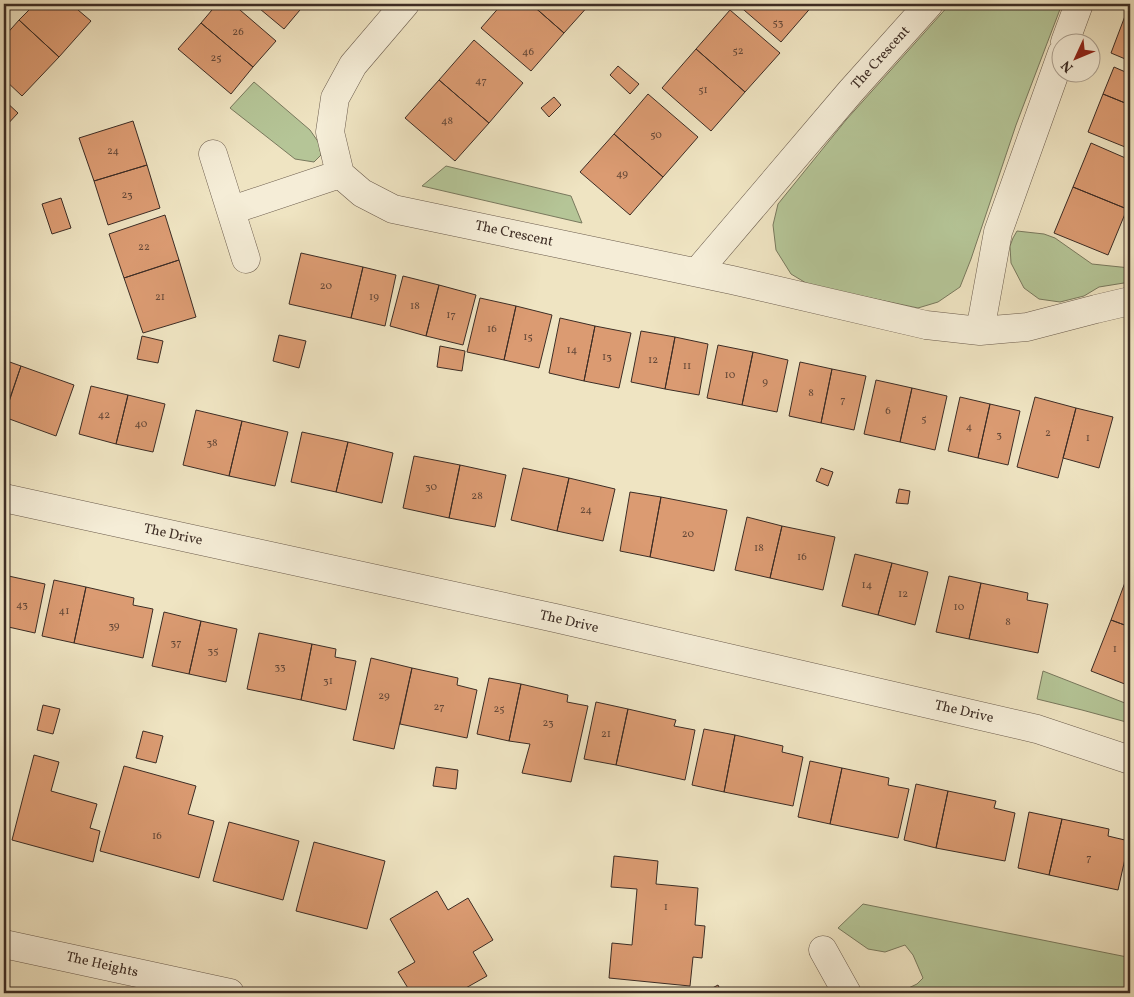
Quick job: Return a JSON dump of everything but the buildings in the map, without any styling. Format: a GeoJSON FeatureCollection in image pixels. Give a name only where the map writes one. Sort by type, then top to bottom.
{"type":"FeatureCollection","features":[{"type":"Feature","properties":{"kind":"street"},"geometry":{"type":"LineString","coordinates":[[232,210],[340,174],[330,132],[335,98],[353,65],[405,4]]}},
{"type":"Feature","properties":{"kind":"street","name":"The Crescent"},"geometry":{"type":"LineString","coordinates":[[697,272],[851,91],[929,4]]}},
{"type":"Feature","properties":{"kind":"street"},"geometry":{"type":"LineString","coordinates":[[1069,32],[1079,4]]}},
{"type":"Feature","properties":{"kind":"street"},"geometry":{"type":"LineString","coordinates":[[980,331],[998,232],[1052,81]]}},
{"type":"Feature","properties":{"kind":"street"},"geometry":{"type":"LineString","coordinates":[[213,154],[246,259]]}},
{"type":"Feature","properties":{"kind":"street","name":"The Crescent"},"geometry":{"type":"LineString","coordinates":[[340,174],[362,193],[393,209],[697,272],[926,325],[980,331],[1027,327],[1130,301]]}},
{"type":"Feature","properties":{"kind":"street","name":"The Drive"},"geometry":{"type":"LineString","coordinates":[[4,498],[555,618],[1037,729],[1130,760]]}},
{"type":"Feature","properties":{"kind":"street","name":"The Heights"},"geometry":{"type":"LineString","coordinates":[[4,944],[230,993]]}},
{"type":"Feature","properties":{"kind":"street"},"geometry":{"type":"LineString","coordinates":[[823,950],[847,993]]}},
{"type":"Feature","properties":{"kind":"green space"},"geometry":{"type":"Polygon","coordinates":[[[950,4],[1062,4],[1016,125],[960,287],[938,302],[918,308],[811,286],[791,274],[776,250],[773,225],[778,204],[846,120],[950,4]]]}},
{"type":"Feature","properties":{"kind":"green space"},"geometry":{"type":"Polygon","coordinates":[[[254,82],[310,130],[319,143],[321,155],[314,162],[295,159],[230,108],[254,82]]]}},
{"type":"Feature","properties":{"kind":"green space"},"geometry":{"type":"Polygon","coordinates":[[[446,166],[571,196],[582,223],[422,186],[446,166]]]}},
{"type":"Feature","properties":{"kind":"green space"},"geometry":{"type":"Polygon","coordinates":[[[1017,231],[1044,234],[1055,238],[1092,264],[1130,268],[1130,282],[1099,287],[1084,296],[1060,302],[1039,299],[1024,288],[1011,263],[1010,246],[1017,231]]]}},
{"type":"Feature","properties":{"kind":"green space"},"geometry":{"type":"Polygon","coordinates":[[[1043,671],[1130,705],[1130,723],[1037,699],[1043,671]]]}},
{"type":"Feature","properties":{"kind":"green space"},"geometry":{"type":"Polygon","coordinates":[[[863,904],[1127,957],[1130,946],[1130,993],[898,993],[917,984],[923,978],[913,955],[905,945],[885,952],[868,949],[838,928],[863,904]]]}}]}
